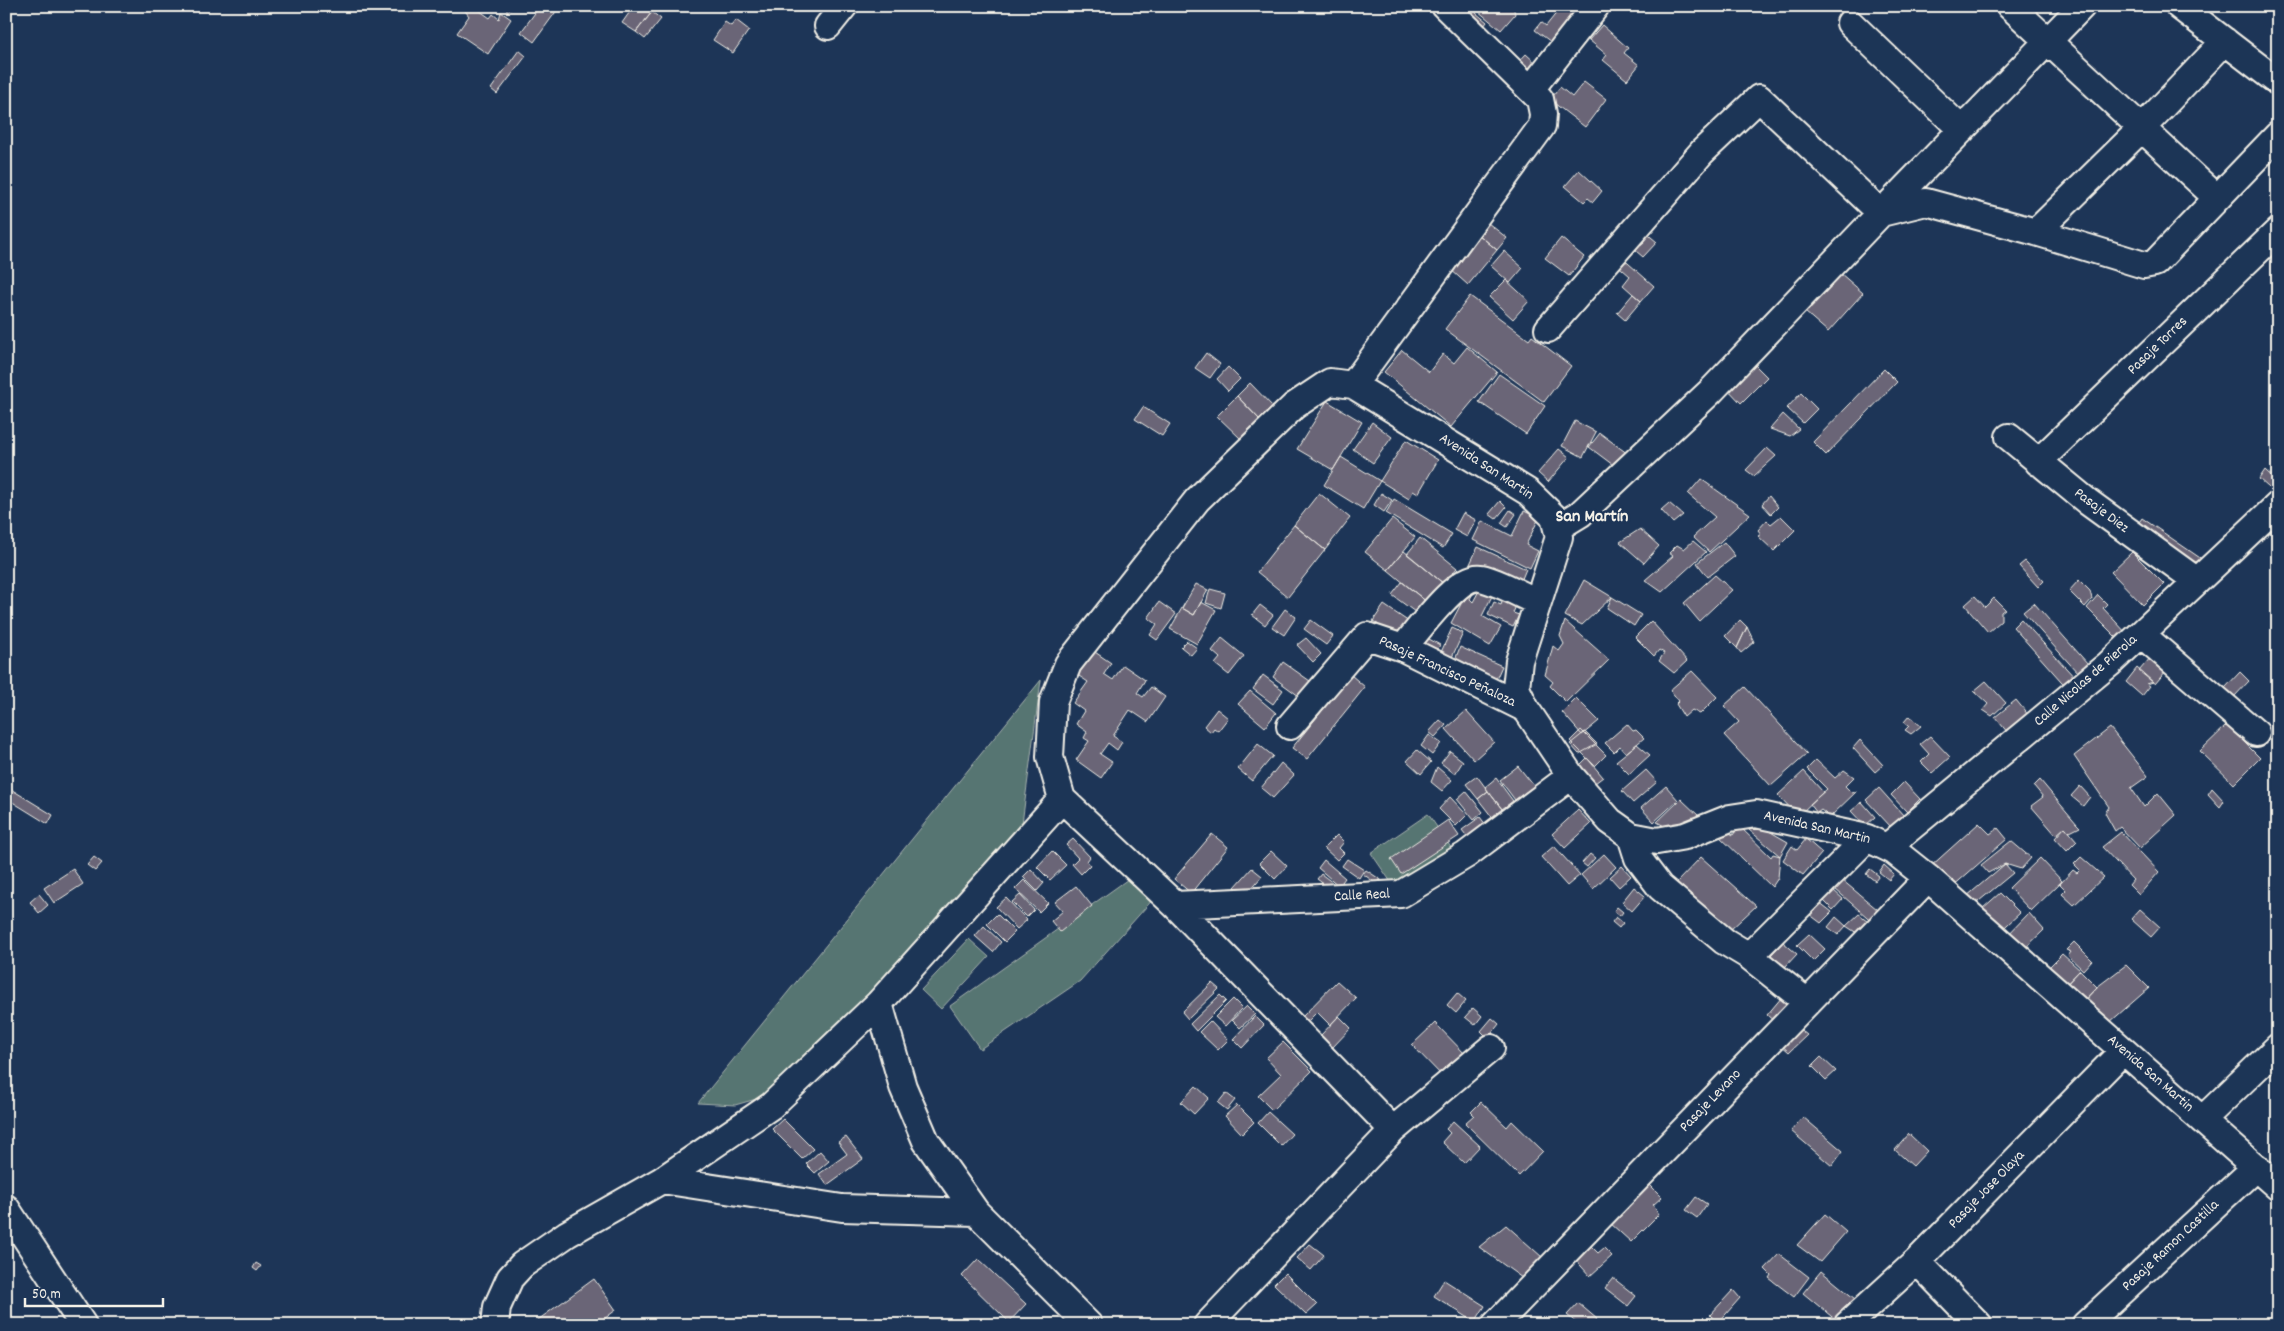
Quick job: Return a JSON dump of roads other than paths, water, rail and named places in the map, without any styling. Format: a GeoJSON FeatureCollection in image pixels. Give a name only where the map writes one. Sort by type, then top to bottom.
{"type":"FeatureCollection","features":[{"type":"Feature","properties":{"kind":"street"},"geometry":{"type":"LineString","coordinates":[[1393,1130],[1175,905],[1062,799],[1050,757],[1053,702],[1068,664],[1197,500],[1224,473],[1294,406],[1330,382],[1353,385],[1542,126],[1543,114],[1540,99],[1445,6]]}},
{"type":"Feature","properties":{"kind":"street"},"geometry":{"type":"LineString","coordinates":[[1531,89],[1596,6]]}},
{"type":"Feature","properties":{"kind":"street"},"geometry":{"type":"LineString","coordinates":[[2010,6],[2217,198]]}},
{"type":"Feature","properties":{"kind":"street"},"geometry":{"type":"LineString","coordinates":[[1557,528],[1580,514],[1711,391],[2082,6]]}},
{"type":"Feature","properties":{"kind":"street"},"geometry":{"type":"LineString","coordinates":[[2179,6],[2278,82]]}},
{"type":"Feature","properties":{"kind":"street"},"geometry":{"type":"LineString","coordinates":[[1850,23],[1962,130]]}},
{"type":"Feature","properties":{"kind":"street"},"geometry":{"type":"LineString","coordinates":[[2036,232],[2142,128],[2225,41]]}},
{"type":"Feature","properties":{"kind":"street"},"geometry":{"type":"LineString","coordinates":[[1548,329],[1702,152],[1759,98],[1881,213]]}},
{"type":"Feature","properties":{"kind":"street"},"geometry":{"type":"LineString","coordinates":[[1881,213],[1926,202],[2036,232],[2144,265],[2155,263],[2278,135]]}},
{"type":"Feature","properties":{"kind":"street","name":"Pasaje Torres"},"geometry":{"type":"LineString","coordinates":[[2038,462],[2278,230]]}},
{"type":"Feature","properties":{"kind":"street","name":"Avenida San Martin"},"geometry":{"type":"LineString","coordinates":[[1353,385],[1528,492],[1554,517],[1559,536],[1519,662],[1516,688],[1526,709],[1571,776],[1610,821],[1631,836],[1657,841],[1685,836],[1730,818],[1756,814],[1877,842],[1928,878],[2278,1187]]}},
{"type":"Feature","properties":{"kind":"street","name":"Pasaje Diez"},"geometry":{"type":"LineString","coordinates":[[2010,437],[2088,502],[2197,581]]}},
{"type":"Feature","properties":{"kind":"street","name":"Calle Nicolas de Pierola"},"geometry":{"type":"LineString","coordinates":[[1749,956],[1877,842],[2109,664],[2278,505]]}},
{"type":"Feature","properties":{"kind":"street"},"geometry":{"type":"LineString","coordinates":[[1403,648],[1453,590],[1469,579],[1480,577],[1538,602]]}},
{"type":"Feature","properties":{"kind":"street"},"geometry":{"type":"LineString","coordinates":[[2141,634],[2256,733]]}},
{"type":"Feature","properties":{"kind":"street","name":"Pasaje Francisco Peñaloza"},"geometry":{"type":"LineString","coordinates":[[1290,726],[1367,636],[1403,648],[1526,709]]}},
{"type":"Feature","properties":{"kind":"street","name":"Calle Real"},"geometry":{"type":"LineString","coordinates":[[1175,905],[1401,894],[1466,855],[1571,776]]}},
{"type":"Feature","properties":{"kind":"street"},"geometry":{"type":"LineString","coordinates":[[495,1325],[497,1307],[510,1278],[522,1265],[567,1234],[662,1180],[771,1106],[879,1003],[1062,799]]}},
{"type":"Feature","properties":{"kind":"street"},"geometry":{"type":"LineString","coordinates":[[1631,836],[1638,858],[1660,887],[1724,940],[1749,956],[1807,1002]]}},
{"type":"Feature","properties":{"kind":"street","name":"Pasaje Levano"},"geometry":{"type":"LineString","coordinates":[[1495,1325],[1928,878]]}},
{"type":"Feature","properties":{"kind":"street"},"geometry":{"type":"LineString","coordinates":[[879,1003],[903,1087],[926,1141],[976,1212],[1089,1325]]}},
{"type":"Feature","properties":{"kind":"street"},"geometry":{"type":"LineString","coordinates":[[2202,1120],[2278,1046]]}},
{"type":"Feature","properties":{"kind":"street"},"geometry":{"type":"LineString","coordinates":[[1207,1325],[1393,1130],[1491,1048]]}},
{"type":"Feature","properties":{"kind":"street","name":"Pasaje Jose Olaya"},"geometry":{"type":"LineString","coordinates":[[1847,1325],[1917,1261],[2123,1051]]}},
{"type":"Feature","properties":{"kind":"street","name":"Pasaje Ramon Castilla"},"geometry":{"type":"LineString","coordinates":[[2085,1325],[2256,1167]]}},
{"type":"Feature","properties":{"kind":"street"},"geometry":{"type":"LineString","coordinates":[[662,1180],[842,1208],[976,1212]]}},
{"type":"Feature","properties":{"kind":"street"},"geometry":{"type":"LineString","coordinates":[[6,1208],[83,1325]]}},
{"type":"Feature","properties":{"kind":"street"},"geometry":{"type":"LineString","coordinates":[[1917,1261],[1979,1325]]}},
{"type":"Feature","properties":{"kind":"district","name":"San Martín"},"geometry":{"type":"Point","coordinates":[1592,517]}}]}
